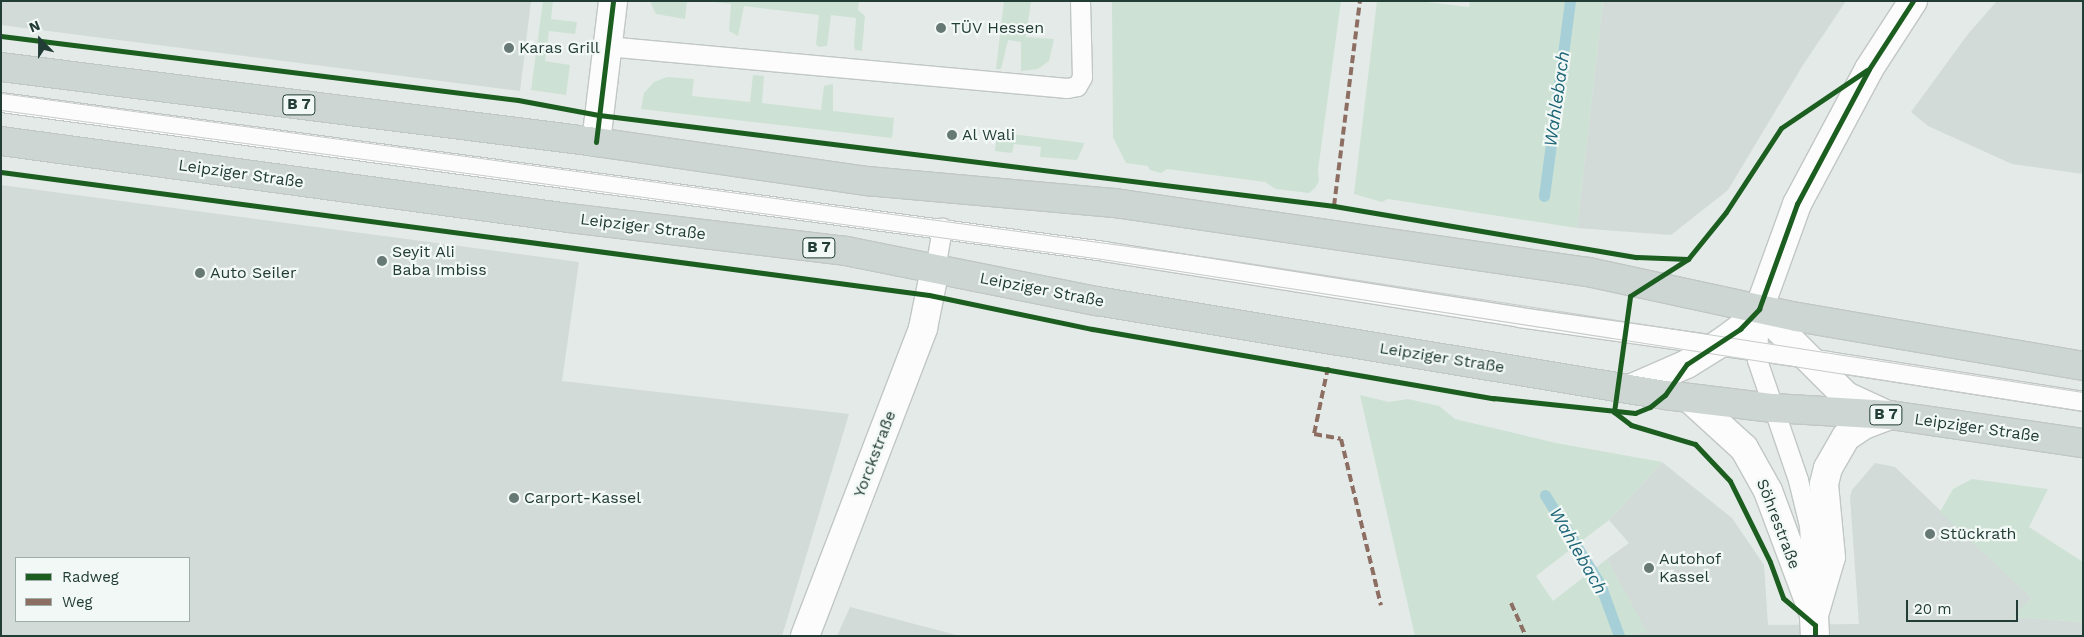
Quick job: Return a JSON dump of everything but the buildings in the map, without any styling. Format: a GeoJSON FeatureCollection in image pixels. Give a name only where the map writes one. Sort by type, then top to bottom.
{"type":"FeatureCollection","features":[{"type":"Feature","properties":{"kind":"main road","name":"B 7"},"geometry":{"type":"LineString","coordinates":[[1,67],[596,142],[867,181],[1125,204],[1588,272],[1759,309],[2083,366]]}},
{"type":"Feature","properties":{"kind":"main road","name":"Leipziger Straße"},"geometry":{"type":"LineString","coordinates":[[1,141],[569,218],[846,251],[1097,301],[1689,398],[1773,408],[1890,415],[2083,443]]}},
{"type":"Feature","properties":{"kind":"street"},"geometry":{"type":"LineString","coordinates":[[596,142],[612,1]]}},
{"type":"Feature","properties":{"kind":"street"},"geometry":{"type":"LineString","coordinates":[[1632,388],[1687,364],[1740,329],[1759,309],[1796,204],[1869,68],[1913,1]]}},
{"type":"Feature","properties":{"kind":"street","name":"Yorckstraße"},"geometry":{"type":"LineString","coordinates":[[805,636],[923,328],[935,269]]}},
{"type":"Feature","properties":{"kind":"street"},"geometry":{"type":"LineString","coordinates":[[1759,309],[1846,396],[1890,415]]}},
{"type":"Feature","properties":{"kind":"street","name":"Söhrestraße"},"geometry":{"type":"LineString","coordinates":[[1689,398],[1744,448],[1782,524],[1815,626]]}},
{"type":"Feature","properties":{"kind":"street","name":"Söhrestraße"},"geometry":{"type":"LineString","coordinates":[[1815,626],[1831,557],[1824,484],[1828,468],[1846,436],[1864,424],[1890,415]]}},
{"type":"Feature","properties":{"kind":"lane"},"geometry":{"type":"LineString","coordinates":[[606,46],[1067,88],[1077,86],[1082,76],[1080,1]]}},
{"type":"Feature","properties":{"kind":"lane"},"geometry":{"type":"LineString","coordinates":[[1,102],[942,228],[1758,350],[2083,401]]}},
{"type":"Feature","properties":{"kind":"lane"},"geometry":{"type":"LineString","coordinates":[[935,269],[942,228]]}},
{"type":"Feature","properties":{"kind":"lane"},"geometry":{"type":"LineString","coordinates":[[1759,309],[1757,360],[1798,480],[1809,525],[1815,626]]}},
{"type":"Feature","properties":{"kind":"shaded area"},"geometry":{"type":"Polygon","coordinates":[[[1,1],[531,1],[520,91],[1,25],[1,1]]]}},
{"type":"Feature","properties":{"kind":"shaded area"},"geometry":{"type":"Polygon","coordinates":[[[1603,1],[1846,1],[1803,65],[1728,190],[1671,235],[1577,228],[1603,1]]]}},
{"type":"Feature","properties":{"kind":"shaded area"},"geometry":{"type":"Polygon","coordinates":[[[1997,1],[2083,1],[2083,174],[2012,164],[1928,126],[1911,112],[1968,34],[1997,1]]]}},
{"type":"Feature","properties":{"kind":"shaded area"},"geometry":{"type":"Polygon","coordinates":[[[1,185],[579,262],[562,381],[849,414],[782,636],[1,636],[1,185]]]}},
{"type":"Feature","properties":{"kind":"shaded area"},"geometry":{"type":"Polygon","coordinates":[[[1662,462],[1732,518],[1764,565],[1768,625],[1859,624],[1850,497],[1852,490],[1875,463],[1895,467],[2032,598],[2013,617],[2083,622],[2083,636],[1624,636],[1646,632],[1607,559],[1629,543],[1609,520],[1662,462]]]}},
{"type":"Feature","properties":{"kind":"shaded area"},"geometry":{"type":"Polygon","coordinates":[[[850,607],[960,636],[837,636],[850,607]]]}},
{"type":"Feature","properties":{"kind":"green space"},"geometry":{"type":"Polygon","coordinates":[[[543,1],[553,1],[551,19],[577,22],[575,34],[549,31],[545,61],[570,65],[566,95],[531,90],[543,1]]]}},
{"type":"Feature","properties":{"kind":"green space"},"geometry":{"type":"Polygon","coordinates":[[[650,1],[687,1],[685,19],[656,14],[650,1]]]}},
{"type":"Feature","properties":{"kind":"green space"},"geometry":{"type":"Polygon","coordinates":[[[705,1],[859,1],[858,10],[865,16],[862,51],[855,50],[854,46],[856,18],[831,15],[827,46],[819,47],[816,45],[819,15],[744,6],[738,36],[729,31],[731,4],[705,1]]]}},
{"type":"Feature","properties":{"kind":"green space"},"geometry":{"type":"Polygon","coordinates":[[[1004,1],[1031,1],[1026,37],[1054,39],[1049,61],[1038,69],[1021,71],[1021,42],[1008,40],[1001,69],[996,69],[1004,1]]]}},
{"type":"Feature","properties":{"kind":"green space"},"geometry":{"type":"Polygon","coordinates":[[[1112,1],[1341,1],[1318,170],[1319,181],[1315,188],[1309,193],[1276,189],[1265,182],[1167,169],[1161,173],[1150,170],[1148,166],[1126,163],[1113,137],[1112,1]]]}},
{"type":"Feature","properties":{"kind":"green space"},"geometry":{"type":"Polygon","coordinates":[[[1377,1],[1418,1],[1469,7],[1470,1],[1603,1],[1577,228],[1388,199],[1382,202],[1354,194],[1377,1]]]}},
{"type":"Feature","properties":{"kind":"green space"},"geometry":{"type":"Polygon","coordinates":[[[753,75],[764,76],[762,103],[821,110],[824,86],[833,84],[833,111],[894,118],[892,138],[641,109],[644,93],[654,82],[667,77],[694,79],[692,96],[750,102],[753,75]]]}},
{"type":"Feature","properties":{"kind":"green space"},"geometry":{"type":"Polygon","coordinates":[[[997,132],[1084,143],[1077,160],[1040,157],[1041,147],[1014,144],[1012,153],[995,151],[997,132]]]}},
{"type":"Feature","properties":{"kind":"green space"},"geometry":{"type":"Polygon","coordinates":[[[1360,395],[1389,402],[1408,399],[1439,406],[1455,419],[1556,443],[1662,462],[1609,520],[1536,576],[1553,601],[1607,559],[1647,632],[1624,636],[1415,636],[1360,395]]]}},
{"type":"Feature","properties":{"kind":"green space"},"geometry":{"type":"Polygon","coordinates":[[[1972,479],[2048,489],[2029,527],[2083,562],[2083,622],[2012,617],[2032,598],[1940,512],[1953,489],[1972,479]]]}},
{"type":"Feature","properties":{"kind":"waterway","name":"Wahlebach"},"geometry":{"type":"LineString","coordinates":[[1544,196],[1570,1]]}},
{"type":"Feature","properties":{"kind":"waterway","name":"Wahlebach"},"geometry":{"type":"LineString","coordinates":[[1545,495],[1600,584],[1619,636]]}},
{"type":"Feature","properties":{"kind":"tram line"},"geometry":{"type":"LineString","coordinates":[[1,93],[1216,258],[2083,392]]}},
{"type":"Feature","properties":{"kind":"tram line"},"geometry":{"type":"LineString","coordinates":[[1,110],[1102,259],[2083,411]]}},
{"type":"Feature","properties":{"kind":"marked path"},"geometry":{"type":"LineString","coordinates":[[1334,206],[1360,1]]}},
{"type":"Feature","properties":{"kind":"marked path"},"geometry":{"type":"LineString","coordinates":[[1328,367],[1314,434],[1341,439],[1381,605]]}},
{"type":"Feature","properties":{"kind":"marked path"},"geometry":{"type":"LineString","coordinates":[[1511,603],[1526,636]]}},
{"type":"Feature","properties":{"kind":"cycle path"},"geometry":{"type":"LineString","coordinates":[[596,142],[613,1]]}},
{"type":"Feature","properties":{"kind":"cycle path"},"geometry":{"type":"LineString","coordinates":[[1,172],[929,295],[1092,329],[1493,398],[1635,413],[1650,407],[1665,395],[1687,364],[1740,329],[1759,309],[1797,204],[1869,69],[1913,1]]}},
{"type":"Feature","properties":{"kind":"cycle path"},"geometry":{"type":"LineString","coordinates":[[1,36],[518,100],[599,115],[1334,206],[1637,257],[1688,259]]}},
{"type":"Feature","properties":{"kind":"cycle path"},"geometry":{"type":"LineString","coordinates":[[1614,412],[1630,296],[1688,259],[1726,212],[1781,128],[1867,70]]}},
{"type":"Feature","properties":{"kind":"cycle path"},"geometry":{"type":"LineString","coordinates":[[1614,412],[1631,425],[1695,444],[1730,481],[1770,562],[1783,598],[1815,625],[1815,636]]}},
{"type":"Feature","properties":{"kind":"place","name":"TÜV Hessen"},"geometry":{"type":"Point","coordinates":[941,28]}},
{"type":"Feature","properties":{"kind":"place","name":"Karas Grill"},"geometry":{"type":"Point","coordinates":[509,48]}},
{"type":"Feature","properties":{"kind":"place","name":"Al Wali"},"geometry":{"type":"Point","coordinates":[952,135]}},
{"type":"Feature","properties":{"kind":"place","name":"Seyit Ali Baba Imbiss"},"geometry":{"type":"Point","coordinates":[382,261]}},
{"type":"Feature","properties":{"kind":"place","name":"Auto Seiler"},"geometry":{"type":"Point","coordinates":[200,273]}},
{"type":"Feature","properties":{"kind":"place","name":"Carport-Kassel"},"geometry":{"type":"Point","coordinates":[514,498]}},
{"type":"Feature","properties":{"kind":"place","name":"Stückrath"},"geometry":{"type":"Point","coordinates":[1930,534]}},
{"type":"Feature","properties":{"kind":"place","name":"Autohof Kassel"},"geometry":{"type":"Point","coordinates":[1649,568]}}]}
